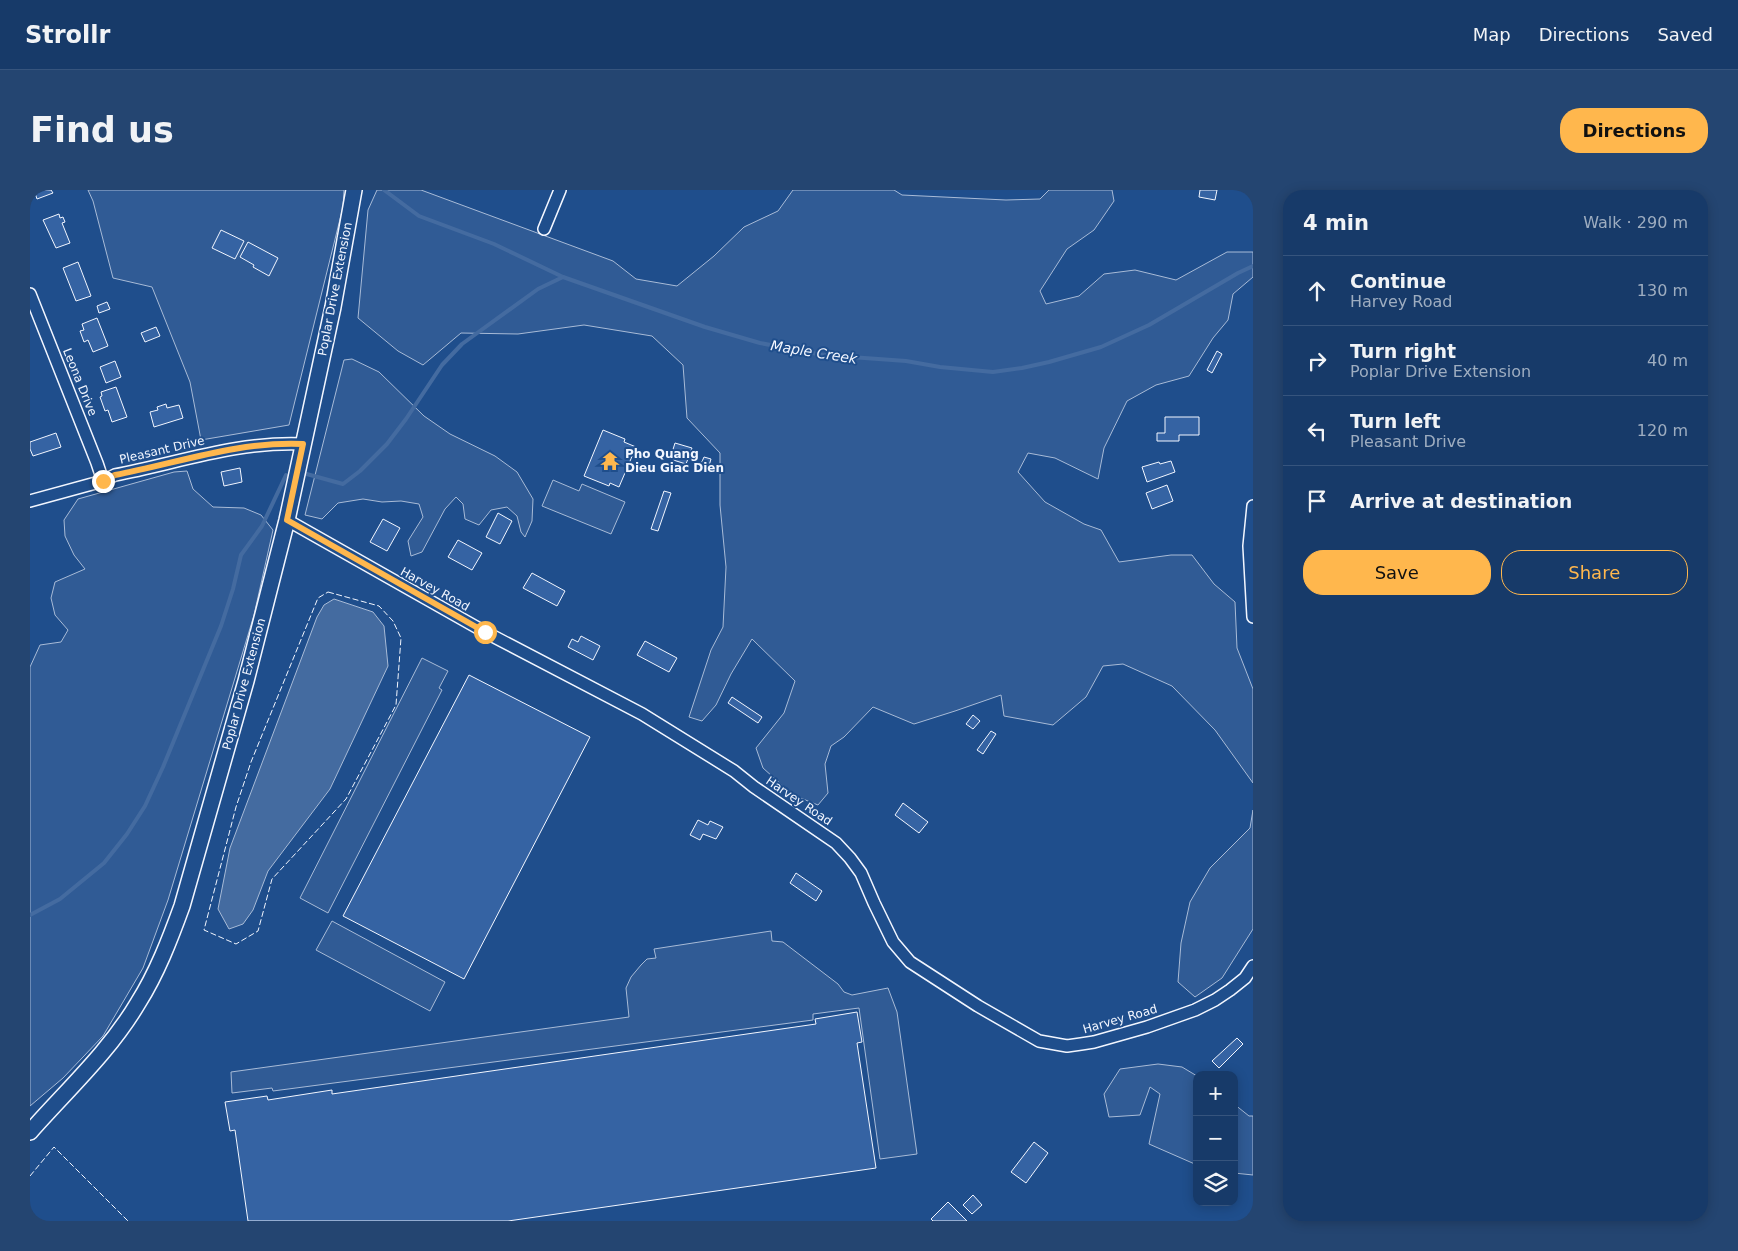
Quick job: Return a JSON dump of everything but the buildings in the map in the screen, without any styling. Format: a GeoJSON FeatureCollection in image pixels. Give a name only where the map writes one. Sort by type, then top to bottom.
{"type":"FeatureCollection","features":[{"type":"Feature","properties":{"kind":"street","name":"Poplar Drive Extension"},"geometry":{"type":"LineString","coordinates":[[30,1132],[114,1038],[139,1002],[152,978],[182,906],[246,681],[287,520],[333,307],[354,190]]}},
{"type":"Feature","properties":{"kind":"street"},"geometry":{"type":"LineString","coordinates":[[544,228],[560,190]]}},
{"type":"Feature","properties":{"kind":"street","name":"Leona Drive"},"geometry":{"type":"LineString","coordinates":[[30,296],[103,481]]}},
{"type":"Feature","properties":{"kind":"street","name":"Pleasant Drive"},"geometry":{"type":"LineString","coordinates":[[30,501],[103,481],[115,475],[228,449],[271,443],[303,444]]}},
{"type":"Feature","properties":{"kind":"street"},"geometry":{"type":"LineString","coordinates":[[1253,506],[1249,546],[1253,617]]}},
{"type":"Feature","properties":{"kind":"street","name":"Harvey Road"},"geometry":{"type":"LineString","coordinates":[[287,520],[485,632],[642,714],[734,771],[754,787],[836,843],[850,858],[861,873],[893,942],[910,962],[978,1006],[1039,1041],[1067,1046],[1094,1042],[1147,1027],[1195,1010],[1215,1000],[1245,978],[1253,966]]}},
{"type":"Feature","properties":{"kind":"shaded area"},"geometry":{"type":"Polygon","coordinates":[[[88,190],[344,190],[343,207],[289,425],[201,440],[190,382],[152,287],[113,278],[93,201],[88,190]]]}},
{"type":"Feature","properties":{"kind":"shaded area"},"geometry":{"type":"Polygon","coordinates":[[[377,190],[421,190],[613,261],[636,279],[677,286],[714,256],[744,227],[778,211],[793,190],[894,190],[902,195],[1006,200],[1040,199],[1049,190],[1112,190],[1114,201],[1094,230],[1067,249],[1040,291],[1046,304],[1079,296],[1104,274],[1135,270],[1176,280],[1227,252],[1253,252],[1253,277],[1233,294],[1228,320],[1213,338],[1189,376],[1156,385],[1127,401],[1104,448],[1098,479],[1055,458],[1028,453],[1018,472],[1045,502],[1084,524],[1101,530],[1119,562],[1171,555],[1192,555],[1214,584],[1235,602],[1237,648],[1253,689],[1253,783],[1215,730],[1172,686],[1123,664],[1103,666],[1086,697],[1053,725],[1004,716],[1001,695],[914,724],[873,707],[844,737],[831,746],[825,764],[828,793],[818,805],[793,795],[763,768],[756,748],[784,713],[795,681],[752,639],[731,674],[716,705],[702,721],[689,717],[711,650],[723,627],[726,567],[720,505],[720,453],[687,418],[683,365],[652,336],[584,325],[518,334],[461,333],[423,365],[398,351],[358,318],[368,210],[377,190]]]}},
{"type":"Feature","properties":{"kind":"shaded area"},"geometry":{"type":"Polygon","coordinates":[[[352,359],[379,372],[424,416],[450,434],[495,456],[517,472],[533,499],[532,521],[525,537],[521,532],[517,516],[507,507],[491,510],[479,525],[465,519],[463,504],[456,497],[445,509],[422,552],[411,556],[408,541],[423,517],[419,504],[363,499],[338,503],[322,519],[305,515],[344,360],[352,359]]]}},
{"type":"Feature","properties":{"kind":"shaded area"},"geometry":{"type":"Polygon","coordinates":[[[187,471],[193,489],[213,507],[244,508],[261,515],[273,530],[254,615],[168,900],[143,968],[103,1036],[63,1078],[30,1106],[30,667],[40,645],[61,642],[68,630],[55,615],[51,598],[55,582],[85,569],[74,555],[65,536],[64,520],[78,499],[174,472],[187,471]]]}},
{"type":"Feature","properties":{"kind":"shaded area"},"geometry":{"type":"Polygon","coordinates":[[[553,480],[579,491],[582,484],[625,502],[611,534],[542,506],[553,480]]]}},
{"type":"Feature","properties":{"kind":"shaded area"},"geometry":{"type":"Polygon","coordinates":[[[334,599],[373,612],[384,626],[388,666],[330,789],[268,871],[253,910],[243,924],[229,929],[218,909],[230,848],[317,617],[324,605],[334,599]]]}},
{"type":"Feature","properties":{"kind":"shaded area"},"geometry":{"type":"Polygon","coordinates":[[[422,658],[448,671],[439,688],[442,690],[328,913],[300,898],[422,658]]]}},
{"type":"Feature","properties":{"kind":"shaded area"},"geometry":{"type":"Polygon","coordinates":[[[1253,810],[1253,929],[1222,978],[1195,997],[1178,982],[1181,943],[1190,902],[1210,868],[1250,828],[1253,810]]]}},
{"type":"Feature","properties":{"kind":"shaded area"},"geometry":{"type":"Polygon","coordinates":[[[332,921],[445,982],[430,1011],[316,950],[332,921]]]}},
{"type":"Feature","properties":{"kind":"shaded area"},"geometry":{"type":"Polygon","coordinates":[[[771,931],[772,941],[783,942],[838,984],[844,992],[852,995],[888,988],[897,1012],[917,1154],[880,1159],[859,1008],[813,1014],[813,1020],[273,1091],[272,1088],[232,1093],[231,1072],[629,1017],[626,988],[631,977],[647,959],[656,958],[654,949],[771,931]]]}},
{"type":"Feature","properties":{"kind":"shaded area"},"geometry":{"type":"Polygon","coordinates":[[[1158,1064],[1182,1067],[1193,1074],[1193,1163],[1149,1144],[1160,1094],[1150,1087],[1140,1115],[1109,1117],[1104,1094],[1120,1069],[1158,1064]]]}},
{"type":"Feature","properties":{"kind":"shaded area"},"geometry":{"type":"Polygon","coordinates":[[[1238,1107],[1249,1116],[1253,1116],[1253,1175],[1238,1173],[1238,1107]]]}},
{"type":"Feature","properties":{"kind":"waterway","name":"Maple Creek"},"geometry":{"type":"LineString","coordinates":[[384,190],[419,216],[494,244],[563,277],[705,327],[760,343],[823,355],[906,361],[940,367],[993,372],[1049,362],[1101,347],[1149,325],[1253,266]]}},
{"type":"Feature","properties":{"kind":"waterway"},"geometry":{"type":"LineString","coordinates":[[303,473],[343,484],[360,471],[387,444],[442,365],[462,344],[538,289],[563,277]]}},
{"type":"Feature","properties":{"kind":"waterway"},"geometry":{"type":"LineString","coordinates":[[30,915],[60,899],[104,863],[127,834],[145,806],[221,626],[233,589],[241,555],[262,526],[286,475]]}},
{"type":"Feature","properties":{"kind":"fence"},"geometry":{"type":"LineString","coordinates":[[328,592],[379,606],[393,621],[401,638],[396,705],[346,799],[272,879],[258,931],[236,944],[204,930],[236,807],[251,762],[318,598],[328,592]]}},
{"type":"Feature","properties":{"kind":"fence"},"geometry":{"type":"LineString","coordinates":[[30,1176],[54,1147],[128,1221]]}},
{"type":"Feature","properties":{"kind":"place","name":"Pho Quang Dieu Giac Dien"},"geometry":{"type":"Point","coordinates":[610,461]}},
{"type":"Feature","properties":{"kind":"route"},"geometry":{"type":"LineString","coordinates":[[103,481],[115,475],[228,449],[271,443],[303,444],[287,520],[485,632]]}}]}
